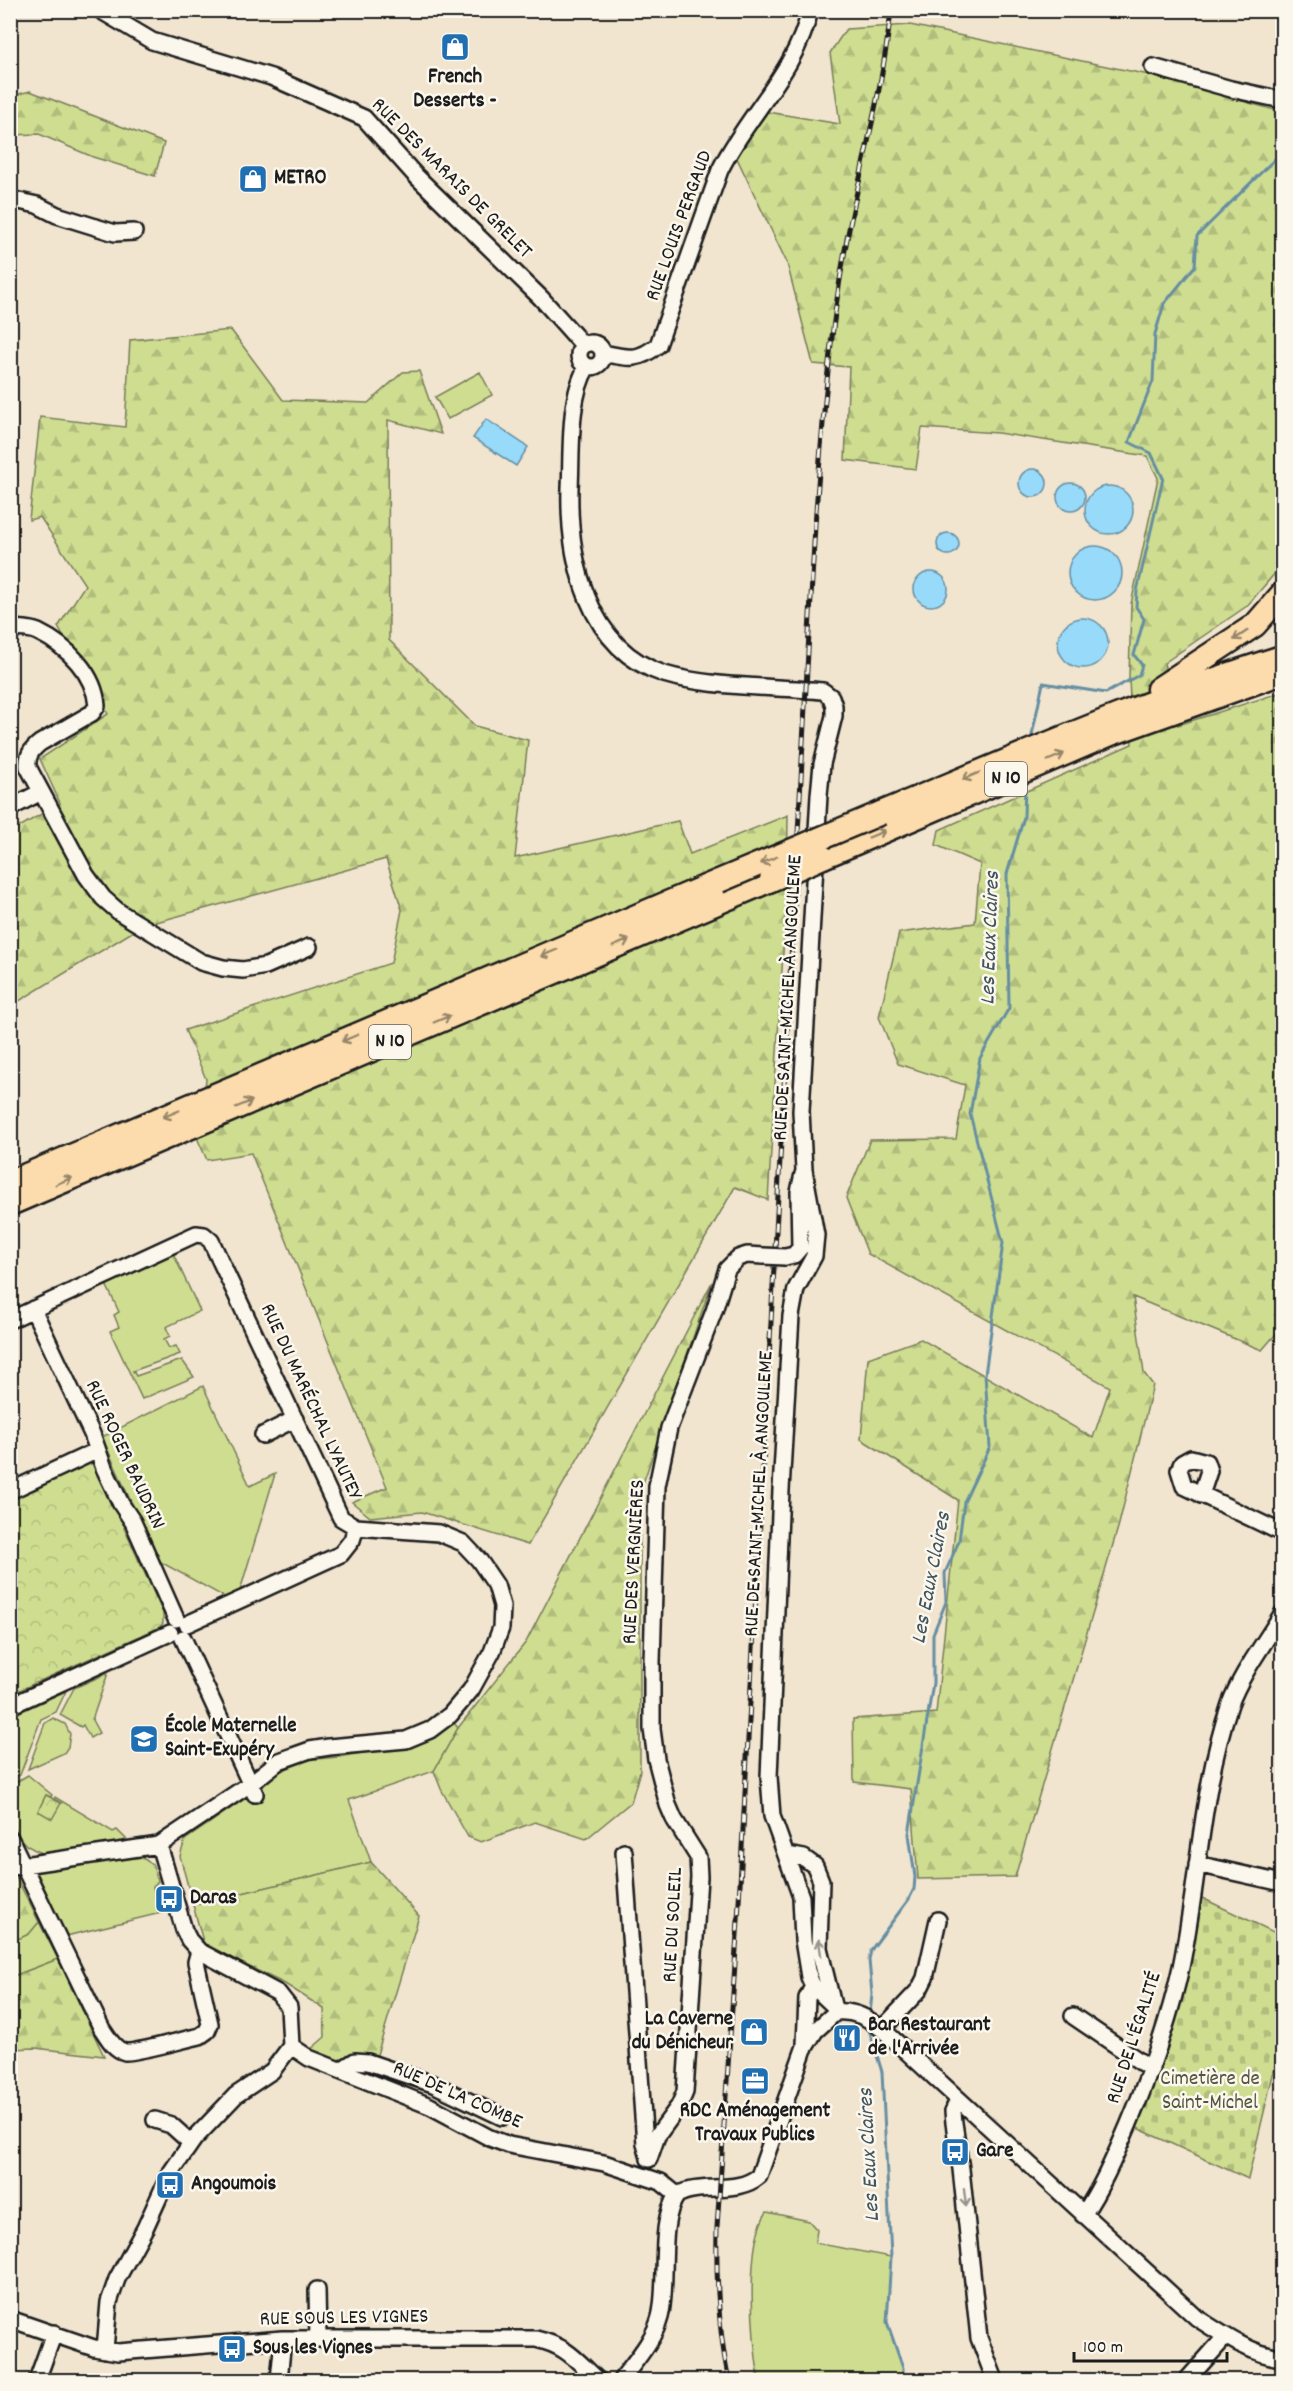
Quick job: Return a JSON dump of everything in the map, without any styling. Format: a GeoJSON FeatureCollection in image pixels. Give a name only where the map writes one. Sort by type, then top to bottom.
{"type":"FeatureCollection","features":[{"type":"Feature","properties":{"kind":"highway"},"geometry":{"type":"LineString","coordinates":[[1122,713],[1255,625],[1282,594]]}},
{"type":"Feature","properties":{"kind":"highway","name":"N 10"},"geometry":{"type":"LineString","coordinates":[[10,1182],[719,881],[1122,713],[1282,657]]}},
{"type":"Feature","properties":{"kind":"highway","name":"N 10"},"geometry":{"type":"LineString","coordinates":[[10,1204],[1111,734],[1282,672]]}},
{"type":"Feature","properties":{"kind":"street","name":"RUE DES MARAIS DE GRELET"},"geometry":{"type":"LineString","coordinates":[[100,10],[152,41],[271,77],[364,118],[415,175],[541,298],[583,345]]}},
{"type":"Feature","properties":{"kind":"street","name":"RUE LOUIS PERGAUD"},"geometry":{"type":"LineString","coordinates":[[603,353],[630,358],[640,357],[658,345],[720,170],[732,146],[776,84],[806,26],[810,10]]}},
{"type":"Feature","properties":{"kind":"street"},"geometry":{"type":"LineString","coordinates":[[1153,67],[1231,89],[1282,100]]}},
{"type":"Feature","properties":{"kind":"street"},"geometry":{"type":"LineString","coordinates":[[10,199],[37,205],[57,215],[116,233],[134,232]]}},
{"type":"Feature","properties":{"kind":"street"},"geometry":{"type":"LineString","coordinates":[[593,343],[600,347],[603,353],[598,365],[587,367],[578,357],[583,345],[593,343]]}},
{"type":"Feature","properties":{"kind":"street","name":"RUE DE SAINT-MICHEL À ANGOULEME"},"geometry":{"type":"LineString","coordinates":[[587,367],[582,375],[576,396],[570,513],[579,573],[587,601],[598,621],[617,644],[635,659],[662,673],[703,682],[823,691],[831,697],[834,706],[834,716],[822,764],[819,795],[801,1111],[804,1170],[816,1235],[814,1256],[796,1289],[789,1335],[769,1777],[772,1816],[801,1897],[806,1964],[813,1986]]}},
{"type":"Feature","properties":{"kind":"street"},"geometry":{"type":"LineString","coordinates":[[10,628],[38,632],[74,657],[89,680],[96,697],[97,706],[92,713],[40,743],[29,754],[28,767],[86,875],[103,898],[119,912],[201,962],[243,970],[266,966],[309,947]]}},
{"type":"Feature","properties":{"kind":"street"},"geometry":{"type":"LineString","coordinates":[[10,808],[40,792]]}},
{"type":"Feature","properties":{"kind":"street","name":"RUE DES VERGNIÈRES"},"geometry":{"type":"LineString","coordinates":[[682,1832],[668,1804],[656,1759],[652,1729],[657,1486],[669,1428],[714,1311],[727,1269],[738,1258],[747,1255],[785,1257],[794,1255],[800,1248],[798,1192],[804,1170]]}},
{"type":"Feature","properties":{"kind":"street","name":"RUE DU MARÉCHAL LYAUTEY"},"geometry":{"type":"LineString","coordinates":[[17,1865],[159,1845],[253,1789],[279,1761],[302,1752],[341,1745],[406,1740],[430,1730],[450,1715],[471,1690],[492,1652],[501,1628],[502,1606],[496,1585],[479,1560],[463,1543],[439,1533],[356,1527],[341,1518],[211,1241],[204,1235],[196,1234],[33,1309]]}},
{"type":"Feature","properties":{"kind":"street"},"geometry":{"type":"LineString","coordinates":[[10,1320],[33,1309]]}},
{"type":"Feature","properties":{"kind":"street","name":"RUE ROGER BAUDRIN"},"geometry":{"type":"LineString","coordinates":[[33,1309],[92,1434],[96,1451],[121,1504],[133,1522],[179,1629]]}},
{"type":"Feature","properties":{"kind":"street"},"geometry":{"type":"LineString","coordinates":[[263,1435],[295,1419]]}},
{"type":"Feature","properties":{"kind":"street"},"geometry":{"type":"LineString","coordinates":[[10,1491],[96,1451]]}},
{"type":"Feature","properties":{"kind":"street"},"geometry":{"type":"LineString","coordinates":[[1201,1494],[1282,1533]]}},
{"type":"Feature","properties":{"kind":"street"},"geometry":{"type":"LineString","coordinates":[[10,1706],[341,1554],[352,1539],[356,1527]]}},
{"type":"Feature","properties":{"kind":"street","name":"RUE DE L'ÉGALITÉ"},"geometry":{"type":"LineString","coordinates":[[1083,2215],[1101,2189],[1151,2069],[1181,1967],[1212,1767],[1231,1702],[1249,1667],[1282,1614]]}},
{"type":"Feature","properties":{"kind":"street"},"geometry":{"type":"LineString","coordinates":[[179,1629],[253,1789]]}},
{"type":"Feature","properties":{"kind":"street","name":"RUE DU SOLEIL"},"geometry":{"type":"LineString","coordinates":[[649,2159],[657,2136],[679,2106],[685,2092],[699,1877],[698,1857],[682,1832]]}},
{"type":"Feature","properties":{"kind":"street"},"geometry":{"type":"LineString","coordinates":[[10,1838],[17,1865],[102,2029],[112,2043],[125,2052],[200,2036],[207,2031],[210,2024],[196,1962],[199,1951]]}},
{"type":"Feature","properties":{"kind":"street"},"geometry":{"type":"LineString","coordinates":[[105,2350],[109,2302],[117,2279],[145,2228],[169,2175],[191,2143],[236,2095],[272,2071],[291,2046],[289,2007],[278,1993],[199,1951],[189,1940],[159,1845]]}},
{"type":"Feature","properties":{"kind":"street"},"geometry":{"type":"LineString","coordinates":[[624,1852],[649,2178]]}},
{"type":"Feature","properties":{"kind":"street"},"geometry":{"type":"LineString","coordinates":[[787,1855],[804,1858],[815,1866],[821,1881],[819,1948],[834,2008]]}},
{"type":"Feature","properties":{"kind":"street"},"geometry":{"type":"LineString","coordinates":[[1197,1864],[1282,1884]]}},
{"type":"Feature","properties":{"kind":"street"},"geometry":{"type":"LineString","coordinates":[[872,2022],[911,2001],[919,1990],[925,1977],[938,1920]]}},
{"type":"Feature","properties":{"kind":"street"},"geometry":{"type":"LineString","coordinates":[[804,2049],[807,1998],[813,1986],[834,2008],[853,2012],[872,2022],[1197,2318],[1262,2354],[1282,2358]]}},
{"type":"Feature","properties":{"kind":"street"},"geometry":{"type":"LineString","coordinates":[[621,2380],[650,2339],[658,2322],[663,2294],[669,2209],[677,2195],[688,2191],[743,2184],[759,2176],[804,2049],[834,2008]]}},
{"type":"Feature","properties":{"kind":"street"},"geometry":{"type":"LineString","coordinates":[[1073,2016],[1151,2069]]}},
{"type":"Feature","properties":{"kind":"street","name":"RUE DE LA COMBE"},"geometry":{"type":"LineString","coordinates":[[291,2046],[309,2058],[429,2106],[490,2138],[509,2145],[604,2163],[670,2187],[677,2195]]}},
{"type":"Feature","properties":{"kind":"street"},"geometry":{"type":"LineString","coordinates":[[341,2070],[355,2061],[368,2062],[433,2084],[502,2117]]}},
{"type":"Feature","properties":{"kind":"street"},"geometry":{"type":"LineString","coordinates":[[958,2100],[953,2111],[954,2123],[963,2179],[979,2338],[995,2380]]}},
{"type":"Feature","properties":{"kind":"street"},"geometry":{"type":"LineString","coordinates":[[155,2120],[171,2125],[191,2143]]}},
{"type":"Feature","properties":{"kind":"street"},"geometry":{"type":"LineString","coordinates":[[317,2290],[318,2339]]}},
{"type":"Feature","properties":{"kind":"street","name":"RUE SOUS LES VIGNES"},"geometry":{"type":"LineString","coordinates":[[10,2319],[94,2348],[118,2352],[283,2340],[536,2339],[555,2344],[569,2353],[598,2380]]}},
{"type":"Feature","properties":{"kind":"street"},"geometry":{"type":"LineString","coordinates":[[37,2380],[54,2333]]}},
{"type":"Feature","properties":{"kind":"street"},"geometry":{"type":"LineString","coordinates":[[1187,2380],[1226,2336]]}},
{"type":"Feature","properties":{"kind":"street"},"geometry":{"type":"LineString","coordinates":[[279,2380],[283,2340]]}},
{"type":"Feature","properties":{"kind":"green space"},"geometry":{"type":"Polygon","coordinates":[[[910,25],[1149,75],[1282,112],[1282,565],[1247,606],[1164,663],[1178,725],[1282,692],[1282,1327],[1262,1350],[1133,1297],[1144,1373],[1153,1385],[1119,1524],[1015,1877],[918,1879],[911,1789],[854,1782],[853,1719],[936,1713],[958,1500],[861,1439],[868,1358],[921,1339],[1093,1438],[1110,1387],[868,1254],[846,1198],[870,1140],[956,1139],[965,1085],[898,1064],[879,1017],[899,933],[975,923],[980,864],[936,845],[939,830],[1132,744],[1129,678],[1131,604],[1158,478],[1147,456],[998,433],[922,428],[916,469],[845,460],[849,367],[813,364],[787,263],[735,154],[762,111],[840,124],[830,53],[846,29],[910,25]]]}},
{"type":"Feature","properties":{"kind":"green space"},"geometry":{"type":"Polygon","coordinates":[[[30,91],[164,143],[155,176],[93,157],[39,134],[11,135],[11,111],[15,95],[30,91]]]}},
{"type":"Feature","properties":{"kind":"green space"},"geometry":{"type":"Polygon","coordinates":[[[231,330],[283,400],[368,403],[403,372],[419,371],[441,434],[388,420],[389,640],[475,726],[528,740],[515,858],[678,821],[690,854],[788,815],[787,887],[768,1200],[735,1187],[528,1545],[422,1512],[370,1517],[352,1502],[387,1487],[251,1153],[207,1160],[198,1140],[206,1079],[185,1030],[391,963],[402,910],[386,859],[142,926],[11,1006],[11,832],[60,803],[40,759],[108,714],[58,627],[85,585],[40,517],[29,520],[40,417],[125,427],[130,340],[231,330]]]}},
{"type":"Feature","properties":{"kind":"green space"},"geometry":{"type":"Polygon","coordinates":[[[480,372],[492,395],[448,419],[435,397],[480,372]]]}},
{"type":"Feature","properties":{"kind":"green space"},"geometry":{"type":"Polygon","coordinates":[[[172,1251],[200,1311],[166,1327],[170,1336],[164,1339],[169,1348],[176,1346],[180,1354],[133,1371],[136,1376],[182,1360],[194,1377],[142,1399],[110,1331],[119,1327],[114,1315],[119,1312],[105,1282],[172,1251]]]}},
{"type":"Feature","properties":{"kind":"green space"},"geometry":{"type":"Polygon","coordinates":[[[712,1282],[640,1492],[640,1771],[631,1802],[586,1839],[535,1822],[481,1842],[468,1837],[441,1789],[434,1771],[458,1728],[526,1642],[712,1282]]]}},
{"type":"Feature","properties":{"kind":"green space"},"geometry":{"type":"Polygon","coordinates":[[[203,1386],[250,1486],[275,1474],[240,1591],[226,1598],[157,1560],[102,1437],[203,1386]]]}},
{"type":"Feature","properties":{"kind":"green space"},"geometry":{"type":"Polygon","coordinates":[[[85,1462],[90,1462],[97,1467],[127,1523],[124,1528],[163,1613],[163,1623],[160,1627],[11,1694],[10,1497],[85,1462]]]}},
{"type":"Feature","properties":{"kind":"green space"},"geometry":{"type":"Polygon","coordinates":[[[108,1673],[92,1720],[99,1733],[90,1738],[83,1725],[81,1727],[60,1715],[74,1688],[108,1673]]]}},
{"type":"Feature","properties":{"kind":"green space"},"geometry":{"type":"Polygon","coordinates":[[[66,1691],[56,1712],[41,1719],[20,1775],[11,1780],[11,1716],[66,1691]]]}},
{"type":"Feature","properties":{"kind":"green space"},"geometry":{"type":"Polygon","coordinates":[[[53,1718],[65,1724],[70,1734],[68,1747],[64,1753],[28,1769],[45,1723],[53,1718]]]}},
{"type":"Feature","properties":{"kind":"green space"},"geometry":{"type":"Polygon","coordinates":[[[452,1720],[458,1728],[434,1771],[349,1800],[371,1862],[193,1905],[180,1856],[185,1840],[262,1787],[279,1772],[305,1760],[339,1757],[400,1746],[452,1720]]]}},
{"type":"Feature","properties":{"kind":"green space"},"geometry":{"type":"Polygon","coordinates":[[[28,1775],[52,1795],[51,1797],[46,1795],[38,1812],[61,1803],[54,1799],[55,1797],[113,1832],[117,1830],[129,1842],[42,1853],[26,1845],[18,1836],[11,1820],[11,1785],[28,1775]]]}},
{"type":"Feature","properties":{"kind":"green space"},"geometry":{"type":"Polygon","coordinates":[[[46,1795],[61,1803],[52,1819],[38,1811],[46,1795]]]}},
{"type":"Feature","properties":{"kind":"green space"},"geometry":{"type":"Polygon","coordinates":[[[141,1857],[152,1864],[158,1881],[153,1887],[156,1901],[162,1901],[165,1912],[66,1936],[37,1872],[141,1857]]]}},
{"type":"Feature","properties":{"kind":"green space"},"geometry":{"type":"Polygon","coordinates":[[[371,1862],[419,1916],[376,2058],[355,2057],[337,2062],[310,2050],[325,2037],[324,2009],[285,1984],[204,1945],[193,1905],[371,1862]]]}},
{"type":"Feature","properties":{"kind":"green space"},"geometry":{"type":"Polygon","coordinates":[[[15,1875],[39,1922],[29,1934],[11,1942],[11,1876],[15,1875]]]}},
{"type":"Feature","properties":{"kind":"green space","name":"Cimetière de Saint-Michel"},"geometry":{"type":"Polygon","coordinates":[[[1200,1897],[1282,1936],[1282,2037],[1248,2179],[1135,2127],[1200,1897]]]}},
{"type":"Feature","properties":{"kind":"green space"},"geometry":{"type":"Polygon","coordinates":[[[39,1922],[58,1959],[11,1977],[11,1942],[29,1934],[39,1922]]]}},
{"type":"Feature","properties":{"kind":"green space"},"geometry":{"type":"Polygon","coordinates":[[[58,1959],[104,2056],[35,2048],[11,2049],[11,1977],[58,1959]]]}},
{"type":"Feature","properties":{"kind":"green space"},"geometry":{"type":"Polygon","coordinates":[[[767,2212],[809,2221],[817,2230],[815,2243],[891,2257],[887,2322],[903,2368],[903,2380],[759,2380],[754,2342],[753,2269],[755,2246],[767,2212]]]}},
{"type":"Feature","properties":{"kind":"water"},"geometry":{"type":"Polygon","coordinates":[[[486,419],[528,447],[516,466],[473,438],[486,419]]]}},
{"type":"Feature","properties":{"kind":"water"},"geometry":{"type":"Polygon","coordinates":[[[1033,469],[1043,473],[1047,483],[1043,493],[1033,497],[1023,493],[1019,483],[1023,473],[1033,469]]]}},
{"type":"Feature","properties":{"kind":"water"},"geometry":{"type":"Polygon","coordinates":[[[1071,483],[1081,487],[1085,497],[1081,507],[1071,511],[1061,507],[1057,497],[1061,487],[1071,483]]]}},
{"type":"Feature","properties":{"kind":"water"},"geometry":{"type":"Polygon","coordinates":[[[1104,486],[1114,486],[1126,493],[1133,505],[1133,515],[1126,527],[1114,534],[1104,534],[1089,523],[1085,515],[1085,505],[1096,490],[1104,486]]]}},
{"type":"Feature","properties":{"kind":"water"},"geometry":{"type":"Polygon","coordinates":[[[948,533],[956,536],[959,544],[956,552],[948,555],[940,552],[937,544],[940,536],[948,533]]]}},
{"type":"Feature","properties":{"kind":"water"},"geometry":{"type":"Polygon","coordinates":[[[1095,546],[1105,548],[1114,554],[1120,563],[1122,573],[1120,583],[1114,592],[1105,598],[1095,600],[1085,598],[1076,592],[1070,583],[1068,573],[1070,563],[1076,554],[1085,548],[1095,546]]]}},
{"type":"Feature","properties":{"kind":"water"},"geometry":{"type":"Polygon","coordinates":[[[931,572],[943,577],[948,589],[943,601],[931,606],[919,601],[914,589],[919,577],[931,572]]]}},
{"type":"Feature","properties":{"kind":"water"},"geometry":{"type":"Polygon","coordinates":[[[1078,618],[1088,618],[1101,625],[1108,638],[1108,648],[1101,661],[1088,668],[1078,668],[1069,664],[1062,657],[1058,648],[1058,638],[1062,629],[1069,622],[1078,618]]]}},
{"type":"Feature","properties":{"kind":"waterway","name":"Les Eaux Claires"},"geometry":{"type":"LineString","coordinates":[[1032,735],[1043,683],[1106,693],[1139,675],[1142,665],[1134,655],[1144,619],[1136,607],[1137,591],[1163,478],[1151,453],[1129,442],[1153,381],[1155,334],[1164,304],[1195,266],[1197,236],[1282,152]]}},
{"type":"Feature","properties":{"kind":"waterway","name":"Les Eaux Claires"},"geometry":{"type":"LineString","coordinates":[[870,2014],[872,1994],[869,1960],[871,1950],[914,1889],[915,1877],[909,1834],[933,1683],[933,1634],[946,1602],[945,1573],[959,1541],[964,1502],[990,1447],[985,1375],[1003,1243],[970,1114],[980,1058],[1009,1008],[1007,874],[1024,817],[1025,784]]}},
{"type":"Feature","properties":{"kind":"waterway","name":"Les Eaux Claires"},"geometry":{"type":"LineString","coordinates":[[868,2026],[882,2072],[891,2257],[887,2322],[903,2368],[903,2380]]}},
{"type":"Feature","properties":{"kind":"railway"},"geometry":{"type":"LineString","coordinates":[[729,2380],[718,2304],[717,2227],[738,1920],[815,525],[823,417],[835,310],[847,239],[883,68],[891,10]]}},
{"type":"Feature","properties":{"kind":"place","name":"French Desserts -"},"geometry":{"type":"Point","coordinates":[455,47]}},
{"type":"Feature","properties":{"kind":"place","name":"METRO"},"geometry":{"type":"Point","coordinates":[253,179]}},
{"type":"Feature","properties":{"kind":"place","name":"École Maternelle Saint-Exupéry"},"geometry":{"type":"Point","coordinates":[144,1739]}},
{"type":"Feature","properties":{"kind":"place","name":"Daras"},"geometry":{"type":"Point","coordinates":[169,1899]}},
{"type":"Feature","properties":{"kind":"place","name":"La Caverne du Dénicheur"},"geometry":{"type":"Point","coordinates":[754,2032]}},
{"type":"Feature","properties":{"kind":"place","name":"Bar Restaurant de l'Arrivée"},"geometry":{"type":"Point","coordinates":[847,2038]}},
{"type":"Feature","properties":{"kind":"place","name":"RDC Aménagement Travaux Publics"},"geometry":{"type":"Point","coordinates":[755,2081]}},
{"type":"Feature","properties":{"kind":"place","name":"Gare"},"geometry":{"type":"Point","coordinates":[955,2152]}},
{"type":"Feature","properties":{"kind":"place","name":"Angoumois"},"geometry":{"type":"Point","coordinates":[170,2185]}},
{"type":"Feature","properties":{"kind":"place","name":"Sous les Vignes"},"geometry":{"type":"Point","coordinates":[232,2349]}}]}
